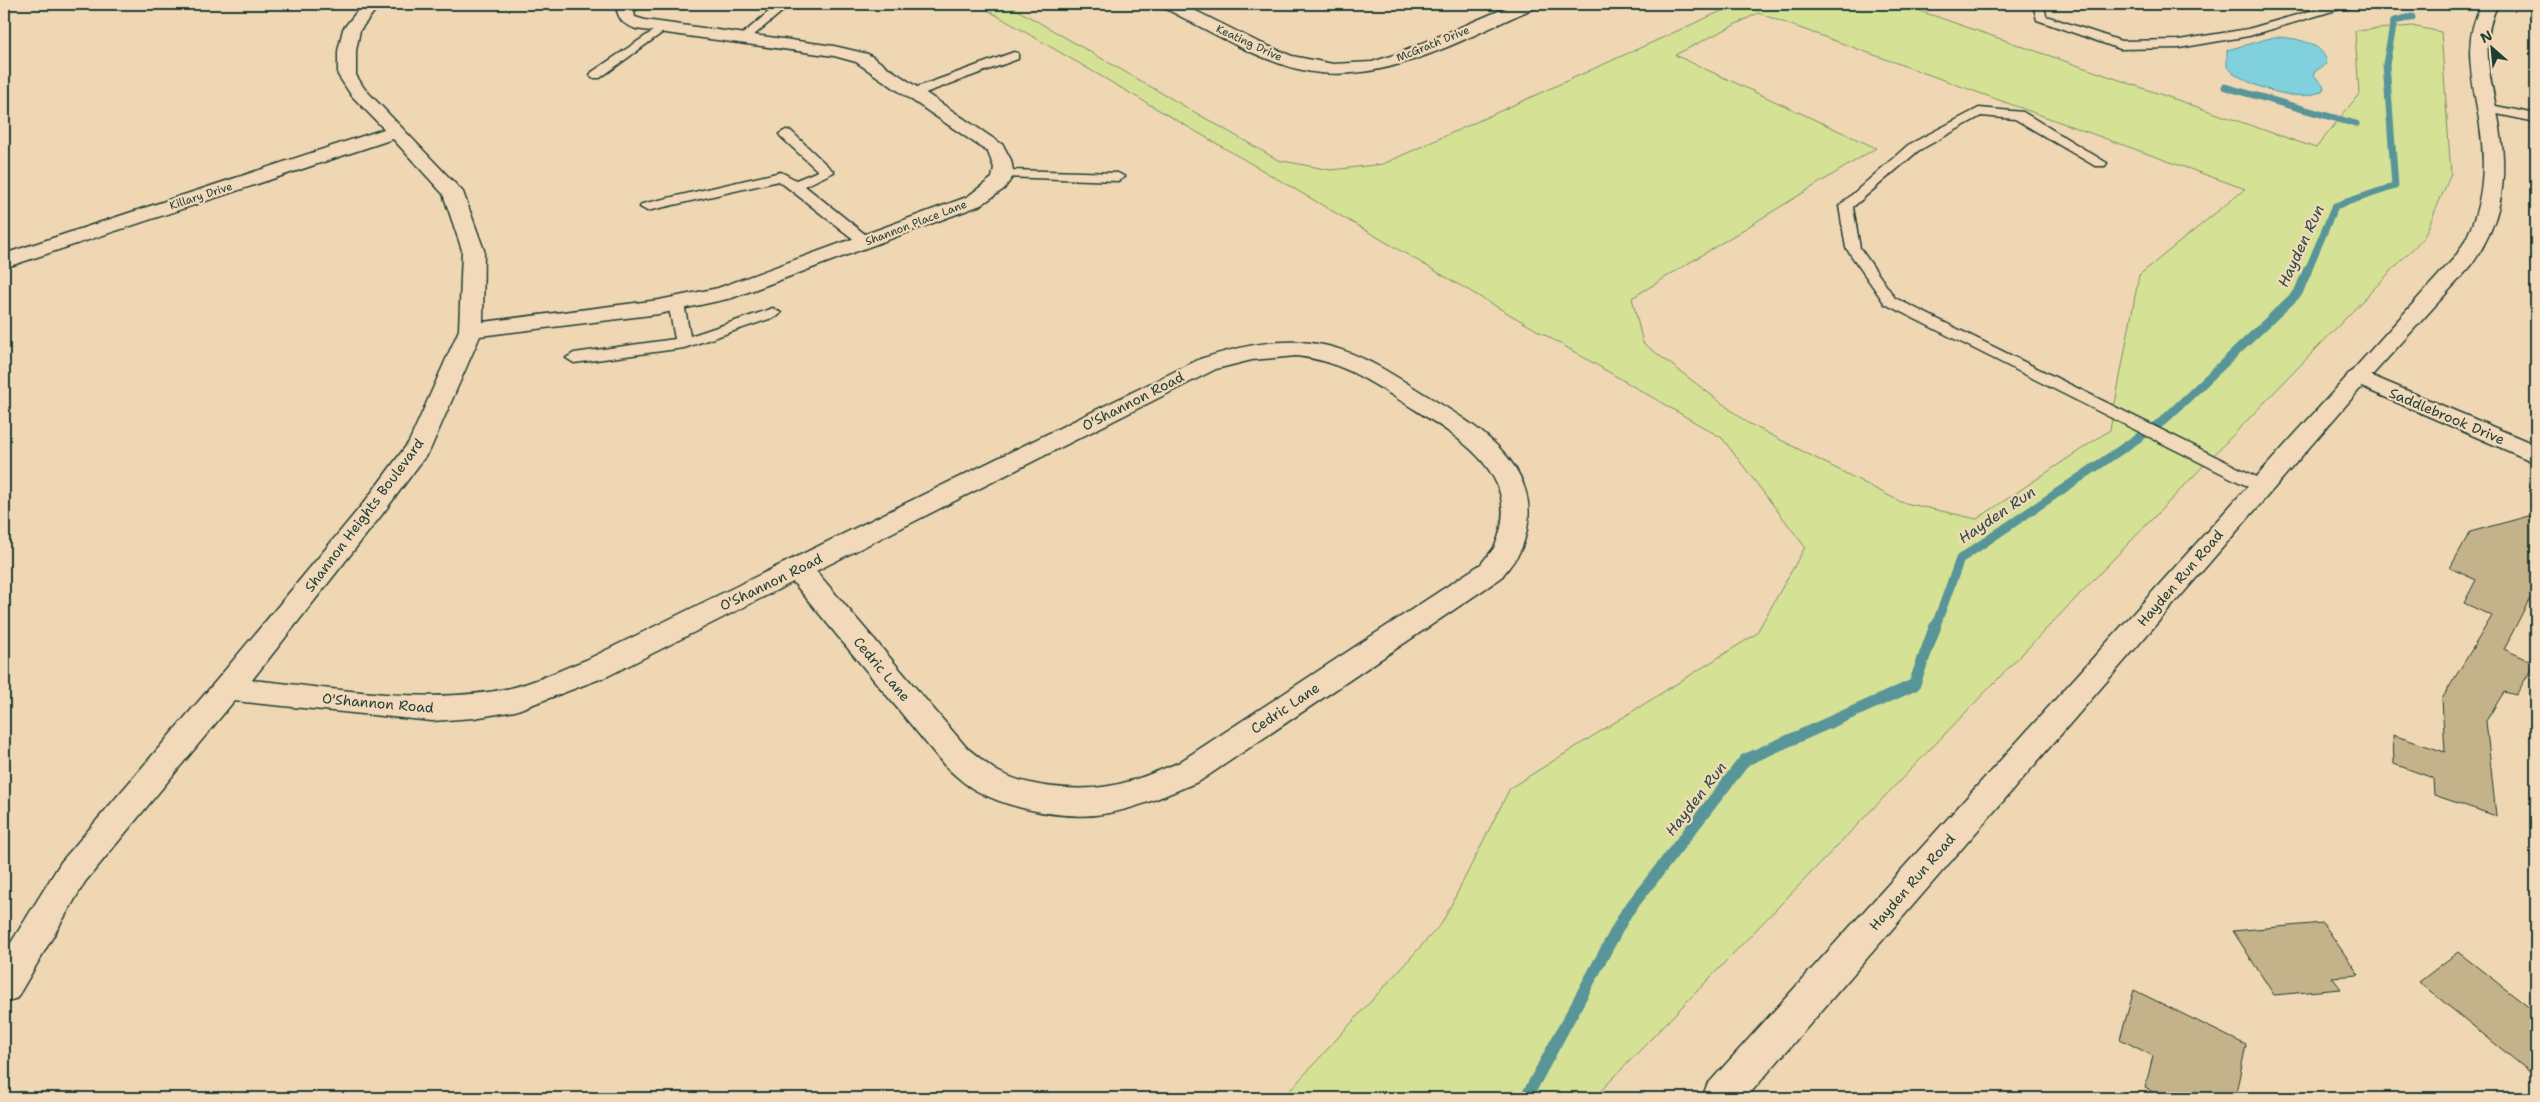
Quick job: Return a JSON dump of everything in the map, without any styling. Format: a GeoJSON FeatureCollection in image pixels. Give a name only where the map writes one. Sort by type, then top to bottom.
{"type":"FeatureCollection","features":[{"type":"Feature","properties":{"kind":"street","name":"Shannon Heights Boulevard"},"geometry":{"type":"LineString","coordinates":[[4,986],[73,872],[227,689],[375,506],[421,444],[471,330],[473,250],[462,215],[452,192],[397,130],[368,103],[347,76],[347,51],[352,29],[372,4]]}},
{"type":"Feature","properties":{"kind":"street"},"geometry":{"type":"LineString","coordinates":[[632,4],[625,11],[628,20],[642,25],[834,51],[862,58],[996,149],[1006,166],[1006,174]]}},
{"type":"Feature","properties":{"kind":"street","name":"Keating Drive"},"geometry":{"type":"LineString","coordinates":[[1170,4],[1252,46],[1288,61],[1333,69]]}},
{"type":"Feature","properties":{"kind":"street","name":"McGrath Drive"},"geometry":{"type":"LineString","coordinates":[[1333,69],[1373,67],[1406,57],[1527,4]]}},
{"type":"Feature","properties":{"kind":"street","name":"Hayden Run Road"},"geometry":{"type":"LineString","coordinates":[[1722,1098],[2358,377],[2460,266],[2478,238],[2490,205],[2492,144],[2486,108],[2478,29],[2484,12],[2490,4]]}},
{"type":"Feature","properties":{"kind":"street","name":"Killary Drive"},"geometry":{"type":"LineString","coordinates":[[4,261],[397,130]]}},
{"type":"Feature","properties":{"kind":"street","name":"Shannon Place Lane"},"geometry":{"type":"LineString","coordinates":[[471,330],[676,303],[743,287],[974,201],[998,184],[1006,174]]}},
{"type":"Feature","properties":{"kind":"street","name":"O'Shannon Road"},"geometry":{"type":"LineString","coordinates":[[227,689],[432,709],[474,706],[515,699],[597,668],[1208,364],[1246,352],[1288,348]]}},
{"type":"Feature","properties":{"kind":"street","name":"Cedric Lane"},"geometry":{"type":"LineString","coordinates":[[798,569],[956,757],[985,780],[1018,796],[1062,801],[1108,800],[1147,789],[1189,772],[1490,571],[1508,549],[1515,528],[1516,503],[1511,482],[1493,456],[1471,434],[1359,364],[1325,353],[1288,348]]}},
{"type":"Feature","properties":{"kind":"street","name":"Saddlebrook Drive"},"geometry":{"type":"LineString","coordinates":[[2358,377],[2536,455]]}},
{"type":"Feature","properties":{"kind":"lane"},"geometry":{"type":"LineString","coordinates":[[743,39],[786,4]]}},
{"type":"Feature","properties":{"kind":"lane"},"geometry":{"type":"LineString","coordinates":[[2039,4],[2041,18],[2120,45],[2188,43],[2249,32],[2332,8],[2358,4]]}},
{"type":"Feature","properties":{"kind":"lane"},"geometry":{"type":"LineString","coordinates":[[2318,4],[2332,8]]}},
{"type":"Feature","properties":{"kind":"lane"},"geometry":{"type":"LineString","coordinates":[[596,75],[662,28]]}},
{"type":"Feature","properties":{"kind":"lane"},"geometry":{"type":"LineString","coordinates":[[913,93],[1014,56]]}},
{"type":"Feature","properties":{"kind":"lane"},"geometry":{"type":"LineString","coordinates":[[2486,108],[2536,118]]}},
{"type":"Feature","properties":{"kind":"lane"},"geometry":{"type":"LineString","coordinates":[[2100,163],[2018,115],[1978,112],[1913,148],[1846,206],[1853,248],[1890,301],[2262,486]]}},
{"type":"Feature","properties":{"kind":"lane"},"geometry":{"type":"LineString","coordinates":[[786,134],[827,172],[795,185]]}},
{"type":"Feature","properties":{"kind":"lane"},"geometry":{"type":"LineString","coordinates":[[1006,174],[1118,177]]}},
{"type":"Feature","properties":{"kind":"lane"},"geometry":{"type":"LineString","coordinates":[[647,207],[781,176],[866,242]]}},
{"type":"Feature","properties":{"kind":"lane"},"geometry":{"type":"LineString","coordinates":[[676,303],[684,343]]}},
{"type":"Feature","properties":{"kind":"lane"},"geometry":{"type":"LineString","coordinates":[[574,358],[684,343],[773,312]]}},
{"type":"Feature","properties":{"kind":"green space"},"geometry":{"type":"Polygon","coordinates":[[[977,4],[1007,4],[1278,160],[1331,170],[1383,164],[1737,4],[1900,4],[2316,148],[2359,94],[2355,31],[2412,26],[2441,32],[2451,174],[2424,237],[1594,1098],[1283,1098],[1442,923],[1510,788],[1756,634],[1805,547],[1722,438],[977,4]],[[1758,13],[1675,55],[1876,148],[1632,298],[1643,343],[1748,423],[1901,502],[1977,519],[2110,430],[2139,275],[2245,189],[1758,13]]]}},
{"type":"Feature","properties":{"kind":"water"},"geometry":{"type":"Polygon","coordinates":[[[2274,37],[2306,42],[2320,51],[2325,57],[2327,64],[2314,72],[2314,75],[2324,86],[2323,90],[2301,96],[2273,91],[2246,80],[2227,67],[2227,50],[2274,37]]]}},
{"type":"Feature","properties":{"kind":"building"},"geometry":{"type":"Polygon","coordinates":[[[2536,514],[2536,604],[2529,600],[2504,649],[2535,663],[2516,695],[2504,692],[2486,721],[2496,816],[2434,795],[2433,778],[2394,764],[2393,735],[2445,752],[2442,699],[2492,616],[2464,603],[2476,580],[2450,568],[2470,532],[2536,514]]]}},
{"type":"Feature","properties":{"kind":"building"},"geometry":{"type":"Polygon","coordinates":[[[2323,923],[2359,975],[2332,977],[2341,989],[2274,995],[2233,931],[2323,923]]]}},
{"type":"Feature","properties":{"kind":"building"},"geometry":{"type":"Polygon","coordinates":[[[2458,952],[2536,1013],[2536,1077],[2419,982],[2458,952]]]}},
{"type":"Feature","properties":{"kind":"building"},"geometry":{"type":"Polygon","coordinates":[[[2134,990],[2246,1045],[2235,1098],[2165,1098],[2145,1088],[2153,1056],[2120,1039],[2134,990]]]}},
{"type":"Feature","properties":{"kind":"waterway","name":"Hayden Run"},"geometry":{"type":"LineString","coordinates":[[2308,270],[2335,206],[2395,186],[2386,64],[2394,21],[2412,17]]}},
{"type":"Feature","properties":{"kind":"waterway"},"geometry":{"type":"LineString","coordinates":[[2225,87],[2356,124]]}},
{"type":"Feature","properties":{"kind":"waterway","name":"Hayden Run"},"geometry":{"type":"LineString","coordinates":[[1935,628],[1960,559],[2163,421],[2298,293],[2308,269]]}},
{"type":"Feature","properties":{"kind":"waterway","name":"Hayden Run"},"geometry":{"type":"LineString","coordinates":[[1526,1098],[1626,913],[1745,760],[1914,685],[1935,627]]}}]}
